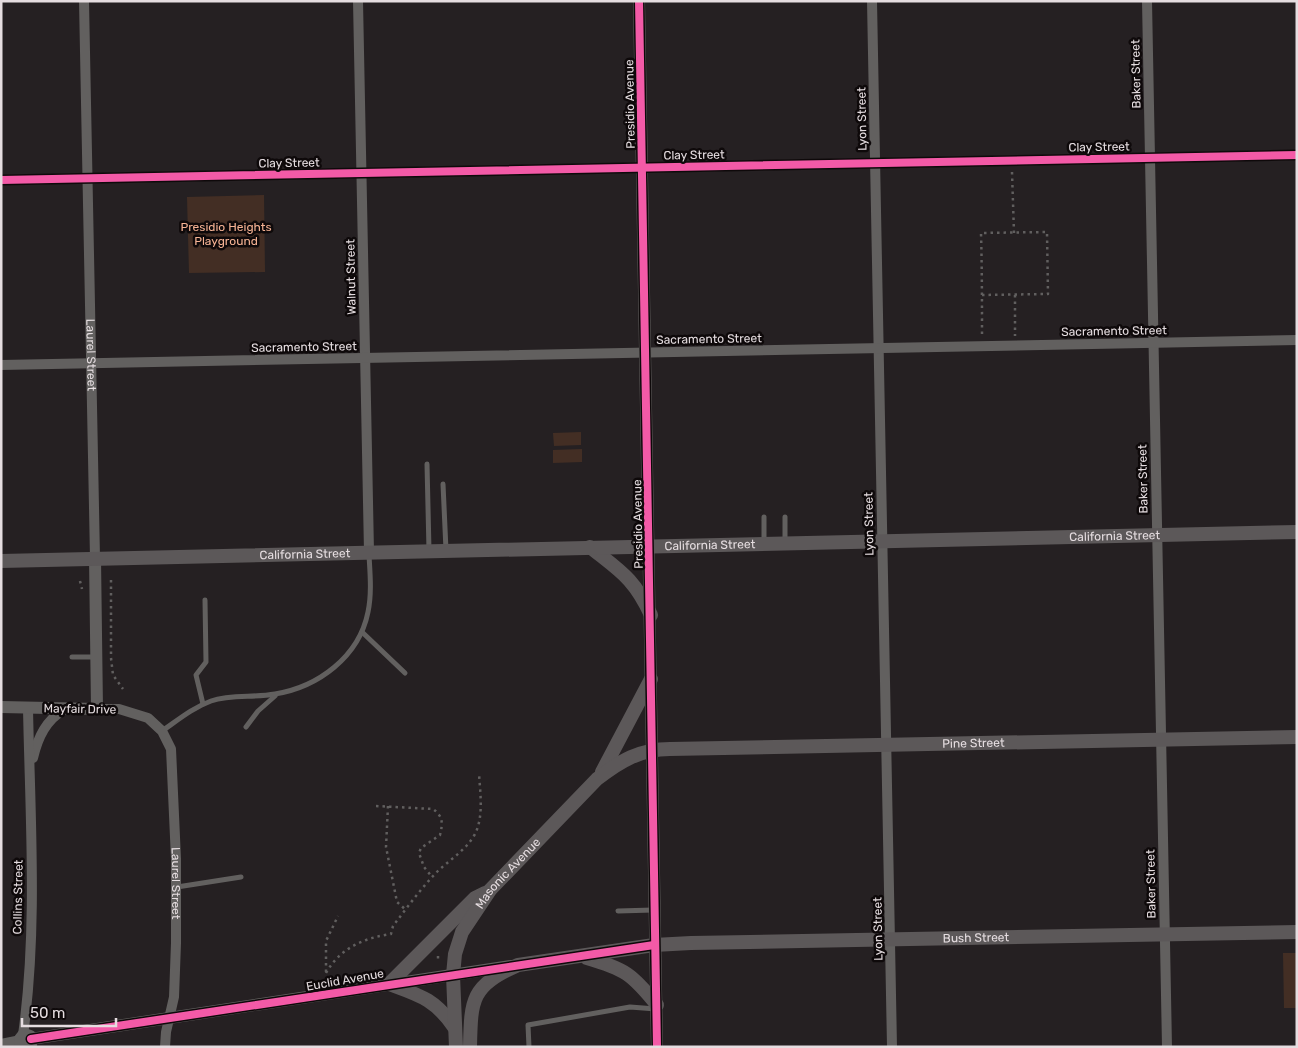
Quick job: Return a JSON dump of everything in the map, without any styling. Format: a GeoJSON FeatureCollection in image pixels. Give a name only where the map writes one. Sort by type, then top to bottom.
{"type":"FeatureCollection","features":[{"type":"Feature","properties":{"kind":"main road","name":"California Street"},"geometry":{"type":"LineString","coordinates":[[1,561],[1297,532]]}},
{"type":"Feature","properties":{"kind":"main road"},"geometry":{"type":"LineString","coordinates":[[590,548],[624,573],[641,595],[650,615]]}},
{"type":"Feature","properties":{"kind":"main road"},"geometry":{"type":"LineString","coordinates":[[597,779],[651,679]]}},
{"type":"Feature","properties":{"kind":"main road","name":"Pine Street"},"geometry":{"type":"LineString","coordinates":[[651,750],[1297,736]]}},
{"type":"Feature","properties":{"kind":"main road","name":"Masonic Avenue"},"geometry":{"type":"LineString","coordinates":[[456,1047],[453,975],[455,954],[462,932],[490,890],[597,779],[623,760],[651,750]]}},
{"type":"Feature","properties":{"kind":"main road"},"geometry":{"type":"LineString","coordinates":[[454,1028],[439,1007],[428,999],[389,984],[475,898],[490,890]]}},
{"type":"Feature","properties":{"kind":"main road","name":"Bush Street"},"geometry":{"type":"LineString","coordinates":[[654,945],[1297,932]]}},
{"type":"Feature","properties":{"kind":"main road","name":"Euclid Avenue"},"geometry":{"type":"LineString","coordinates":[[518,965],[654,945]]}},
{"type":"Feature","properties":{"kind":"main road"},"geometry":{"type":"LineString","coordinates":[[581,956],[618,967],[627,972],[639,983],[657,1007]]}},
{"type":"Feature","properties":{"kind":"main road"},"geometry":{"type":"LineString","coordinates":[[470,1047],[470,1012],[478,992],[491,979],[518,965]]}},
{"type":"Feature","properties":{"kind":"street","name":"Laurel Street"},"geometry":{"type":"LineString","coordinates":[[84,1],[98,709]]}},
{"type":"Feature","properties":{"kind":"street","name":"Walnut Street"},"geometry":{"type":"LineString","coordinates":[[358,1],[369,552]]}},
{"type":"Feature","properties":{"kind":"street","name":"Presidio Avenue"},"geometry":{"type":"LineString","coordinates":[[640,1],[653,910],[657,1047]]}},
{"type":"Feature","properties":{"kind":"street","name":"Lyon Street"},"geometry":{"type":"LineString","coordinates":[[872,1],[892,1047]]}},
{"type":"Feature","properties":{"kind":"street","name":"Baker Street"},"geometry":{"type":"LineString","coordinates":[[1147,1],[1167,1047]]}},
{"type":"Feature","properties":{"kind":"street","name":"Clay Street"},"geometry":{"type":"LineString","coordinates":[[1,180],[1297,155]]}},
{"type":"Feature","properties":{"kind":"street","name":"Sacramento Street"},"geometry":{"type":"LineString","coordinates":[[1,365],[1297,340]]}},
{"type":"Feature","properties":{"kind":"street","name":"Mayfair Drive"},"geometry":{"type":"LineString","coordinates":[[1,707],[130,711],[148,718],[159,728]]}},
{"type":"Feature","properties":{"kind":"street","name":"Collins Street"},"geometry":{"type":"LineString","coordinates":[[27,1042],[25,1019],[31,875],[28,708]]}},
{"type":"Feature","properties":{"kind":"street","name":"Collins Street"},"geometry":{"type":"LineString","coordinates":[[30,776],[40,735],[53,717],[65,709]]}},
{"type":"Feature","properties":{"kind":"street","name":"Laurel Street"},"geometry":{"type":"LineString","coordinates":[[159,728],[171,749],[173,761],[177,887],[174,996],[165,1047]]}},
{"type":"Feature","properties":{"kind":"street","name":"Euclid Avenue"},"geometry":{"type":"LineString","coordinates":[[3,1045],[518,965]]}},
{"type":"Feature","properties":{"kind":"lane"},"geometry":{"type":"LineString","coordinates":[[427,464],[429,551]]}},
{"type":"Feature","properties":{"kind":"lane"},"geometry":{"type":"LineString","coordinates":[[443,484],[446,550]]}},
{"type":"Feature","properties":{"kind":"lane"},"geometry":{"type":"LineString","coordinates":[[764,517],[764,544]]}},
{"type":"Feature","properties":{"kind":"lane"},"geometry":{"type":"LineString","coordinates":[[785,517],[785,543]]}},
{"type":"Feature","properties":{"kind":"lane"},"geometry":{"type":"LineString","coordinates":[[159,728],[203,704],[232,696],[277,694],[309,684],[327,674],[351,651],[362,632],[370,599],[369,552]]}},
{"type":"Feature","properties":{"kind":"lane"},"geometry":{"type":"LineString","coordinates":[[203,704],[196,675],[206,662],[205,600]]}},
{"type":"Feature","properties":{"kind":"lane"},"geometry":{"type":"LineString","coordinates":[[362,632],[405,673]]}},
{"type":"Feature","properties":{"kind":"lane"},"geometry":{"type":"LineString","coordinates":[[72,657],[96,657]]}},
{"type":"Feature","properties":{"kind":"lane"},"geometry":{"type":"LineString","coordinates":[[246,727],[258,711],[277,694]]}},
{"type":"Feature","properties":{"kind":"lane"},"geometry":{"type":"LineString","coordinates":[[177,887],[240,877]]}},
{"type":"Feature","properties":{"kind":"lane"},"geometry":{"type":"LineString","coordinates":[[618,911],[653,910]]}},
{"type":"Feature","properties":{"kind":"lane"},"geometry":{"type":"LineString","coordinates":[[529,1047],[528,1025],[630,1007],[657,1007]]}},
{"type":"Feature","properties":{"kind":"path"},"geometry":{"type":"LineString","coordinates":[[1012,160],[1014,233]]}},
{"type":"Feature","properties":{"kind":"path"},"geometry":{"type":"LineString","coordinates":[[982,295],[1048,294],[1047,232],[981,233],[982,346]]}},
{"type":"Feature","properties":{"kind":"path"},"geometry":{"type":"LineString","coordinates":[[1015,295],[1016,345]]}},
{"type":"Feature","properties":{"kind":"path"},"geometry":{"type":"LineString","coordinates":[[111,580],[111,658],[114,675],[123,689]]}},
{"type":"Feature","properties":{"kind":"path"},"geometry":{"type":"LineString","coordinates":[[338,916],[326,941],[326,973],[331,963],[362,940],[391,934],[393,926],[432,876],[458,855],[475,834],[481,801],[479,773]]}},
{"type":"Feature","properties":{"kind":"path"},"geometry":{"type":"LineString","coordinates":[[376,806],[433,809],[438,813],[442,820],[440,835],[421,848],[418,853],[424,867],[432,876]]}},
{"type":"Feature","properties":{"kind":"path"},"geometry":{"type":"LineString","coordinates":[[388,806],[386,847],[398,902],[406,910]]}},
{"type":"Feature","properties":{"kind":"green space","name":"Presidio Heights Playground"},"geometry":{"type":"Polygon","coordinates":[[[264,195],[265,272],[189,273],[187,197],[264,195]]]}},
{"type":"Feature","properties":{"kind":"green space"},"geometry":{"type":"Polygon","coordinates":[[[581,432],[581,445],[554,446],[553,433],[581,432]]]}},
{"type":"Feature","properties":{"kind":"green space"},"geometry":{"type":"Polygon","coordinates":[[[582,449],[582,462],[553,463],[553,450],[582,449]]]}},
{"type":"Feature","properties":{"kind":"green space"},"geometry":{"type":"Polygon","coordinates":[[[1283,953],[1297,953],[1297,1008],[1284,1008],[1283,953]]]}},
{"type":"Feature","properties":{"kind":"cycle path"},"geometry":{"type":"LineString","coordinates":[[639,1],[657,1047]]}},
{"type":"Feature","properties":{"kind":"cycle path"},"geometry":{"type":"LineString","coordinates":[[1,180],[1297,155]]}},
{"type":"Feature","properties":{"kind":"cycle path"},"geometry":{"type":"LineString","coordinates":[[31,1039],[654,945]]}}]}
